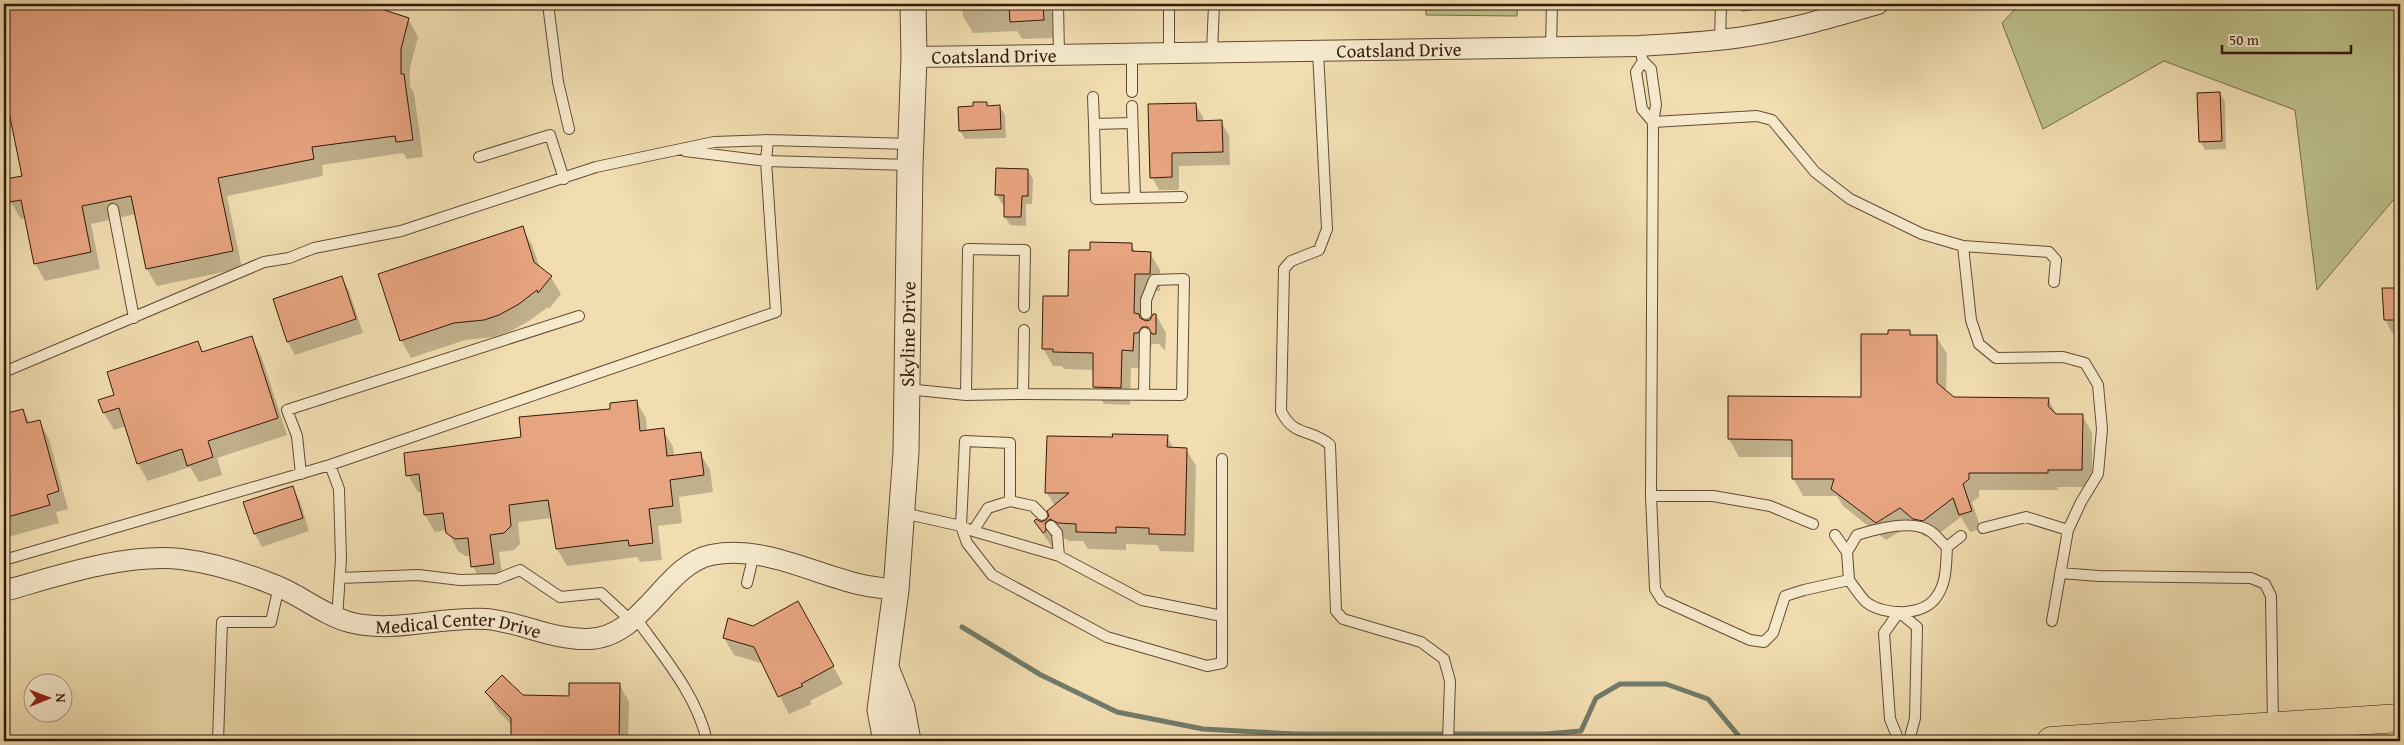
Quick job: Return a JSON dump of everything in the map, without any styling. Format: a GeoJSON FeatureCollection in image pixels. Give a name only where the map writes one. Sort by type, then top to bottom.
{"type":"FeatureCollection","features":[{"type":"Feature","properties":{"kind":"main road"},"geometry":{"type":"LineString","coordinates":[[2051,741],[2400,718]]}},
{"type":"Feature","properties":{"kind":"street","name":"Skyline Drive"},"geometry":{"type":"LineString","coordinates":[[886,741],[880,710],[884,663],[888,652],[896,590],[903,513],[907,389],[910,155],[914,56],[913,4]]}},
{"type":"Feature","properties":{"kind":"street","name":"Coatsland Drive"},"geometry":{"type":"LineString","coordinates":[[914,56],[1551,47],[1641,53],[1805,25],[1878,4]]}},
{"type":"Feature","properties":{"kind":"street","name":"Medical Center Drive"},"geometry":{"type":"LineString","coordinates":[[4,591],[63,574],[136,559],[179,559],[230,568],[279,586],[337,618],[367,626],[393,627],[462,619],[485,619],[514,623],[567,639],[591,639],[612,634],[641,614],[685,568],[708,556],[741,553],[770,556],[859,584],[896,590]]}},
{"type":"Feature","properties":{"kind":"street"},"geometry":{"type":"LineString","coordinates":[[884,663],[902,708],[908,741]]}},
{"type":"Feature","properties":{"kind":"lane"},"geometry":{"type":"LineString","coordinates":[[548,4],[558,82],[569,129]]}},
{"type":"Feature","properties":{"kind":"lane"},"geometry":{"type":"LineString","coordinates":[[1058,4],[1059,54]]}},
{"type":"Feature","properties":{"kind":"lane"},"geometry":{"type":"LineString","coordinates":[[1168,53],[1169,4]]}},
{"type":"Feature","properties":{"kind":"lane"},"geometry":{"type":"LineString","coordinates":[[1212,52],[1214,4]]}},
{"type":"Feature","properties":{"kind":"lane"},"geometry":{"type":"LineString","coordinates":[[1551,47],[1552,4]]}},
{"type":"Feature","properties":{"kind":"lane"},"geometry":{"type":"LineString","coordinates":[[1720,4],[1720,40]]}},
{"type":"Feature","properties":{"kind":"lane"},"geometry":{"type":"LineString","coordinates":[[1318,51],[1327,229],[1319,250],[1291,261],[1284,269],[1281,411],[1287,424],[1303,432],[1323,438],[1330,445],[1336,611],[1343,619],[1421,642],[1444,659],[1450,681],[1448,741]]}},
{"type":"Feature","properties":{"kind":"lane"},"geometry":{"type":"LineString","coordinates":[[1132,53],[1132,92]]}},
{"type":"Feature","properties":{"kind":"lane"},"geometry":{"type":"LineString","coordinates":[[1641,53],[1636,72],[1642,109],[1653,122]]}},
{"type":"Feature","properties":{"kind":"lane"},"geometry":{"type":"LineString","coordinates":[[1641,53],[1651,68],[1656,105],[1653,122],[1651,496],[1655,589],[1662,600],[1750,640],[1764,642],[1772,633],[1785,596],[1849,580]]}},
{"type":"Feature","properties":{"kind":"lane"},"geometry":{"type":"LineString","coordinates":[[1093,97],[1096,199],[1182,197]]}},
{"type":"Feature","properties":{"kind":"lane"},"geometry":{"type":"LineString","coordinates":[[1132,106],[1135,198]]}},
{"type":"Feature","properties":{"kind":"lane"},"geometry":{"type":"LineString","coordinates":[[1653,122],[1757,116],[1772,120],[1815,172],[1850,199],[1922,234],[1963,246],[2050,252],[2056,260],[2054,282]]}},
{"type":"Feature","properties":{"kind":"lane"},"geometry":{"type":"LineString","coordinates":[[1094,124],[1132,123]]}},
{"type":"Feature","properties":{"kind":"lane"},"geometry":{"type":"LineString","coordinates":[[479,157],[550,135],[564,179]]}},
{"type":"Feature","properties":{"kind":"lane"},"geometry":{"type":"LineString","coordinates":[[4,560],[330,465],[776,312],[766,160],[768,140]]}},
{"type":"Feature","properties":{"kind":"lane"},"geometry":{"type":"LineString","coordinates":[[4,372],[264,262],[289,258],[314,248],[401,231],[458,211],[596,168],[714,142],[768,140],[910,155]]}},
{"type":"Feature","properties":{"kind":"lane"},"geometry":{"type":"LineString","coordinates":[[682,150],[766,160],[910,155]]}},
{"type":"Feature","properties":{"kind":"lane"},"geometry":{"type":"LineString","coordinates":[[113,209],[134,318]]}},
{"type":"Feature","properties":{"kind":"lane"},"geometry":{"type":"LineString","coordinates":[[1963,246],[1971,320],[1979,344],[1996,358],[2063,356],[2085,363],[2098,385],[2102,429],[2098,474],[2068,530],[2052,620]]}},
{"type":"Feature","properties":{"kind":"lane"},"geometry":{"type":"LineString","coordinates":[[966,395],[968,249],[1025,250],[1024,307]]}},
{"type":"Feature","properties":{"kind":"lane"},"geometry":{"type":"LineString","coordinates":[[907,389],[966,395],[1182,395],[1184,279],[1154,280],[1146,300],[1146,314]]}},
{"type":"Feature","properties":{"kind":"lane"},"geometry":{"type":"LineString","coordinates":[[301,474],[297,436],[287,410],[579,316]]}},
{"type":"Feature","properties":{"kind":"lane"},"geometry":{"type":"LineString","coordinates":[[1023,394],[1024,330]]}},
{"type":"Feature","properties":{"kind":"lane"},"geometry":{"type":"LineString","coordinates":[[1144,395],[1145,334]]}},
{"type":"Feature","properties":{"kind":"lane"},"geometry":{"type":"LineString","coordinates":[[1010,501],[1010,443],[965,441],[961,526],[967,543],[992,575],[1107,637],[1207,666],[1222,663],[1222,459]]}},
{"type":"Feature","properties":{"kind":"lane"},"geometry":{"type":"LineString","coordinates":[[330,465],[339,488],[340,578],[337,618]]}},
{"type":"Feature","properties":{"kind":"lane"},"geometry":{"type":"LineString","coordinates":[[1651,496],[1713,496],[1770,506],[1813,524]]}},
{"type":"Feature","properties":{"kind":"lane"},"geometry":{"type":"LineString","coordinates":[[973,530],[988,508],[1010,501],[1033,506],[1042,515]]}},
{"type":"Feature","properties":{"kind":"lane"},"geometry":{"type":"LineString","coordinates":[[903,513],[961,526],[1059,556],[1142,600],[1222,616]]}},
{"type":"Feature","properties":{"kind":"lane"},"geometry":{"type":"LineString","coordinates":[[1983,528],[2026,518],[2068,530]]}},
{"type":"Feature","properties":{"kind":"lane"},"geometry":{"type":"LineString","coordinates":[[1051,526],[1057,534],[1059,556]]}},
{"type":"Feature","properties":{"kind":"lane"},"geometry":{"type":"LineString","coordinates":[[1847,552],[1858,535],[1879,528],[1905,526],[1929,530],[1947,547]]}},
{"type":"Feature","properties":{"kind":"lane"},"geometry":{"type":"LineString","coordinates":[[1835,535],[1847,552],[1849,580],[1866,602],[1882,611],[1899,612],[1919,610],[1937,598],[1945,576],[1947,547],[1961,536]]}},
{"type":"Feature","properties":{"kind":"lane"},"geometry":{"type":"LineString","coordinates":[[748,583],[754,554]]}},
{"type":"Feature","properties":{"kind":"lane"},"geometry":{"type":"LineString","coordinates":[[340,578],[418,575],[469,580],[497,579],[520,570],[560,597],[601,593],[633,619],[679,677],[704,729],[707,741]]}},
{"type":"Feature","properties":{"kind":"lane"},"geometry":{"type":"LineString","coordinates":[[2060,573],[2099,576],[2251,578],[2265,584],[2272,596],[2274,726]]}},
{"type":"Feature","properties":{"kind":"lane"},"geometry":{"type":"LineString","coordinates":[[218,741],[222,622],[271,622],[279,586]]}},
{"type":"Feature","properties":{"kind":"lane"},"geometry":{"type":"LineString","coordinates":[[1899,612],[1884,633],[1890,719],[1899,741]]}},
{"type":"Feature","properties":{"kind":"lane"},"geometry":{"type":"LineString","coordinates":[[1899,612],[1917,627],[1914,718],[1909,741]]}},
{"type":"Feature","properties":{"kind":"green space"},"geometry":{"type":"Polygon","coordinates":[[[1426,4],[1518,4],[1517,16],[1426,15],[1426,4]]]}},
{"type":"Feature","properties":{"kind":"green space"},"geometry":{"type":"Polygon","coordinates":[[[1742,4],[1787,4],[1742,11],[1742,4]]]}},
{"type":"Feature","properties":{"kind":"green space"},"geometry":{"type":"Polygon","coordinates":[[[2020,4],[2400,4],[2400,192],[2317,290],[2295,110],[2164,61],[2043,129],[2002,23],[2020,4]]]}},
{"type":"Feature","properties":{"kind":"building"},"geometry":{"type":"Polygon","coordinates":[[[4,4],[366,4],[409,18],[401,49],[401,74],[404,74],[413,140],[396,142],[395,136],[312,147],[314,159],[218,178],[233,251],[146,269],[131,196],[82,206],[91,252],[34,264],[21,200],[10,202],[5,179],[22,176],[4,88],[4,4]]]}},
{"type":"Feature","properties":{"kind":"building"},"geometry":{"type":"Polygon","coordinates":[[[1009,4],[1043,4],[1044,20],[1010,22],[1009,4]]]}},
{"type":"Feature","properties":{"kind":"building"},"geometry":{"type":"Polygon","coordinates":[[[2220,92],[2222,141],[2199,142],[2197,93],[2220,92]]]}},
{"type":"Feature","properties":{"kind":"building"},"geometry":{"type":"Polygon","coordinates":[[[973,102],[987,102],[987,106],[1000,105],[1001,129],[959,131],[958,107],[973,106],[973,102]]]}},
{"type":"Feature","properties":{"kind":"building"},"geometry":{"type":"Polygon","coordinates":[[[1196,103],[1197,121],[1222,120],[1223,152],[1172,153],[1172,177],[1150,178],[1148,104],[1196,103]]]}},
{"type":"Feature","properties":{"kind":"building"},"geometry":{"type":"Polygon","coordinates":[[[996,168],[1028,169],[1028,196],[1022,196],[1021,217],[1004,217],[1004,195],[995,195],[996,168]]]}},
{"type":"Feature","properties":{"kind":"building"},"geometry":{"type":"Polygon","coordinates":[[[523,226],[534,262],[552,276],[538,293],[537,290],[519,304],[499,315],[484,320],[454,323],[400,341],[378,274],[523,226]]]}},
{"type":"Feature","properties":{"kind":"building"},"geometry":{"type":"Polygon","coordinates":[[[1090,242],[1132,243],[1132,251],[1151,252],[1150,274],[1135,274],[1134,313],[1139,314],[1140,318],[1146,321],[1150,320],[1153,314],[1156,314],[1156,334],[1152,334],[1148,327],[1142,327],[1138,333],[1134,333],[1133,351],[1122,350],[1121,388],[1093,387],[1093,353],[1053,352],[1053,349],[1042,349],[1043,296],[1068,296],[1069,250],[1090,250],[1090,242]]]}},
{"type":"Feature","properties":{"kind":"building"},"geometry":{"type":"Polygon","coordinates":[[[342,276],[356,319],[287,342],[273,299],[342,276]]]}},
{"type":"Feature","properties":{"kind":"building"},"geometry":{"type":"Polygon","coordinates":[[[2382,288],[2400,288],[2400,320],[2384,320],[2382,288]]]}},
{"type":"Feature","properties":{"kind":"building"},"geometry":{"type":"Polygon","coordinates":[[[1888,330],[1910,330],[1910,335],[1937,335],[1937,383],[1954,397],[2049,398],[2048,406],[2056,414],[2083,414],[2082,470],[2048,470],[2048,473],[1969,473],[1969,479],[1963,484],[1972,511],[1959,515],[1953,498],[1923,521],[1913,519],[1900,508],[1876,523],[1831,489],[1834,479],[1792,479],[1792,440],[1728,439],[1728,396],[1861,397],[1861,334],[1888,334],[1888,330]]]}},
{"type":"Feature","properties":{"kind":"building"},"geometry":{"type":"Polygon","coordinates":[[[252,336],[278,418],[208,441],[213,457],[187,466],[182,449],[137,464],[119,408],[103,413],[98,400],[114,395],[107,372],[198,341],[202,352],[252,336]]]}},
{"type":"Feature","properties":{"kind":"building"},"geometry":{"type":"Polygon","coordinates":[[[637,400],[640,431],[664,428],[667,456],[701,452],[704,475],[670,480],[673,506],[649,509],[653,543],[629,546],[628,540],[556,549],[548,500],[509,505],[511,526],[504,533],[490,535],[494,564],[471,567],[468,538],[455,539],[446,533],[443,513],[424,515],[419,474],[406,476],[404,453],[521,437],[519,417],[610,409],[610,403],[637,400]]]}},
{"type":"Feature","properties":{"kind":"building"},"geometry":{"type":"Polygon","coordinates":[[[23,409],[27,423],[40,420],[59,491],[47,495],[50,505],[4,518],[4,414],[23,409]]]}},
{"type":"Feature","properties":{"kind":"building"},"geometry":{"type":"Polygon","coordinates":[[[1112,434],[1168,435],[1167,447],[1187,448],[1185,535],[1149,534],[1149,528],[1116,527],[1116,533],[1076,532],[1076,524],[1058,523],[1050,519],[1045,523],[1046,531],[1043,533],[1034,521],[1036,519],[1041,522],[1046,520],[1049,516],[1047,511],[1069,493],[1045,493],[1047,436],[1113,437],[1112,434]]]}},
{"type":"Feature","properties":{"kind":"building"},"geometry":{"type":"Polygon","coordinates":[[[293,486],[303,518],[254,534],[243,502],[293,486]]]}},
{"type":"Feature","properties":{"kind":"building"},"geometry":{"type":"Polygon","coordinates":[[[798,601],[834,666],[801,684],[803,686],[778,697],[754,647],[723,638],[728,618],[753,626],[798,601]]]}},
{"type":"Feature","properties":{"kind":"building"},"geometry":{"type":"Polygon","coordinates":[[[502,675],[523,695],[569,696],[569,683],[620,683],[619,741],[511,741],[511,718],[485,692],[502,675]]]}},
{"type":"Feature","properties":{"kind":"waterway"},"geometry":{"type":"LineString","coordinates":[[962,627],[1041,675],[1117,712],[1203,729],[1295,734],[1546,734],[1581,731],[1596,698],[1620,684],[1666,684],[1708,699],[1743,741]]}}]}
